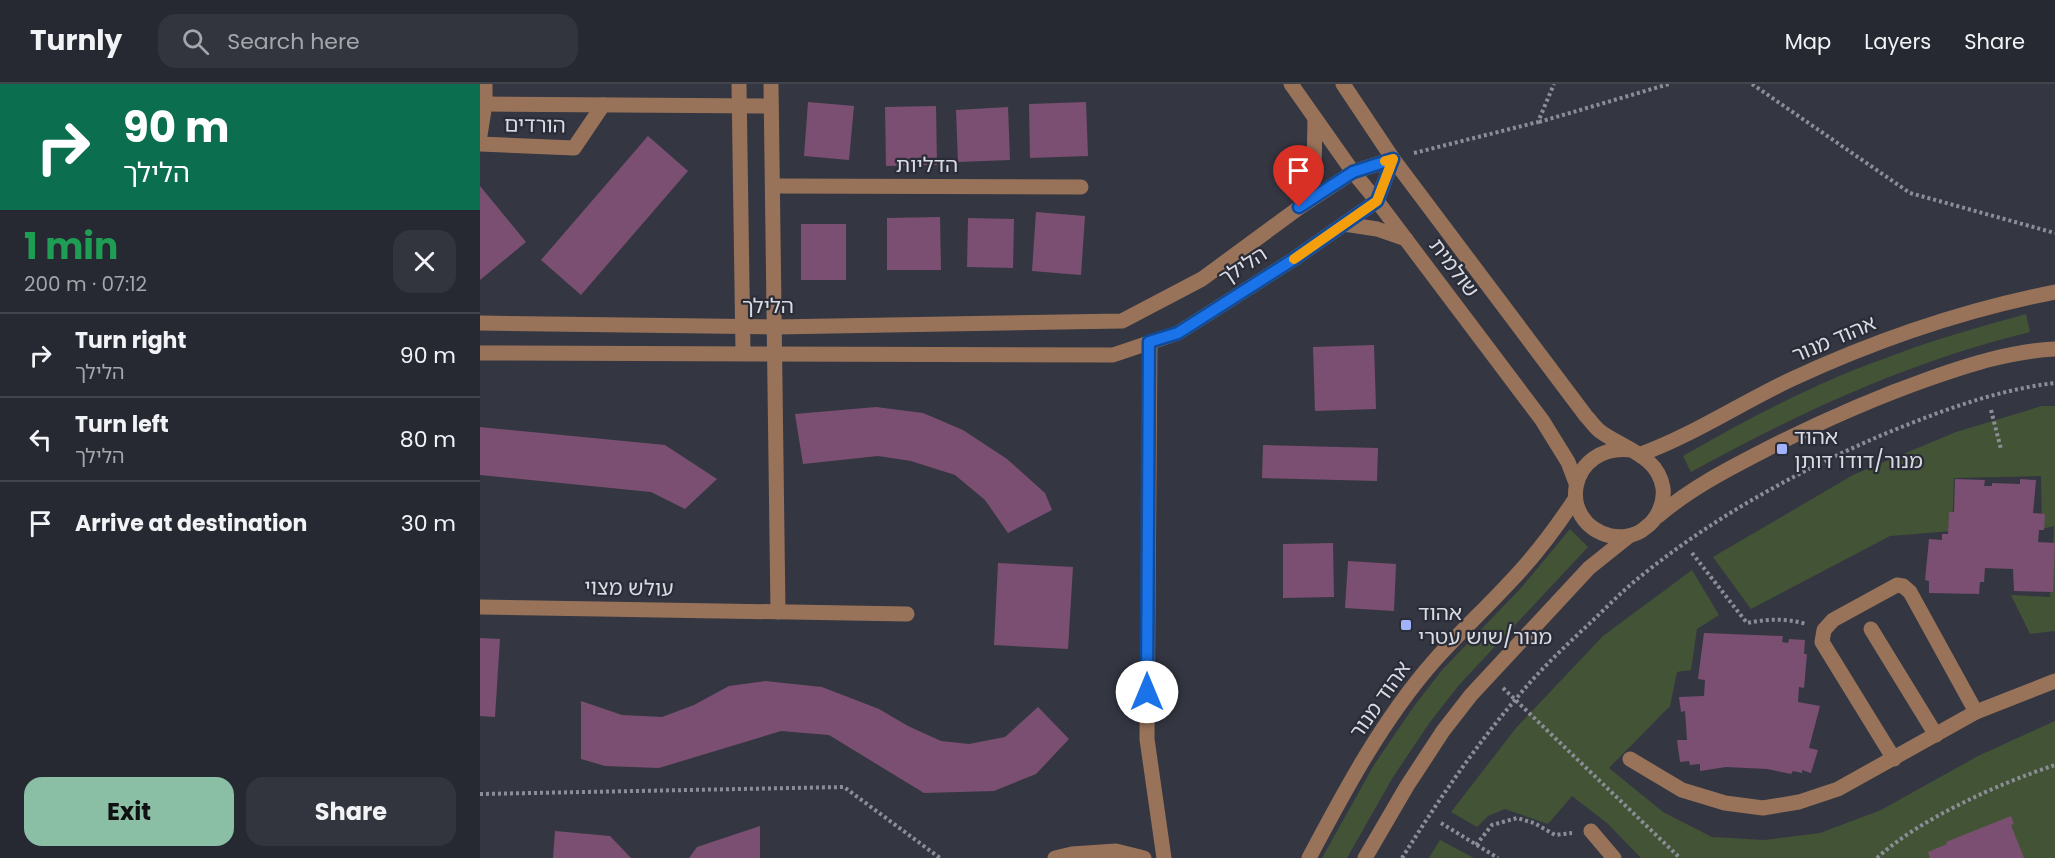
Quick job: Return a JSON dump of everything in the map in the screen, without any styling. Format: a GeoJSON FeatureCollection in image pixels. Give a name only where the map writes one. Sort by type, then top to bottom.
{"type":"FeatureCollection","features":[{"type":"Feature","properties":{"kind":"street"},"geometry":{"type":"LineString","coordinates":[[483,104],[485,84]]}},
{"type":"Feature","properties":{"kind":"street"},"geometry":{"type":"LineString","coordinates":[[739,84],[743,352]]}},
{"type":"Feature","properties":{"kind":"street"},"geometry":{"type":"LineString","coordinates":[[771,84],[778,612]]}},
{"type":"Feature","properties":{"kind":"street","name":"שולמית"},"geometry":{"type":"LineString","coordinates":[[1291,84],[1353,172],[1542,420],[1568,462],[1576,483]]}},
{"type":"Feature","properties":{"kind":"street","name":"שולמית"},"geometry":{"type":"LineString","coordinates":[[1343,84],[1393,159],[1586,416],[1599,431],[1636,452]]}},
{"type":"Feature","properties":{"kind":"street","name":"הורדים"},"geometry":{"type":"LineString","coordinates":[[480,135],[483,104],[771,106]]}},
{"type":"Feature","properties":{"kind":"street","name":"הורדים"},"geometry":{"type":"LineString","coordinates":[[480,144],[574,148],[603,105]]}},
{"type":"Feature","properties":{"kind":"street"},"geometry":{"type":"LineString","coordinates":[[1299,207],[1314,168],[1315,120]]}},
{"type":"Feature","properties":{"kind":"street"},"geometry":{"type":"LineString","coordinates":[[1377,201],[1393,159]]}},
{"type":"Feature","properties":{"kind":"street","name":"הלילך"},"geometry":{"type":"LineString","coordinates":[[480,323],[776,327],[1122,321],[1202,279],[1299,207],[1353,172],[1393,159]]}},
{"type":"Feature","properties":{"kind":"street","name":"הדליות"},"geometry":{"type":"LineString","coordinates":[[773,186],[1081,187]]}},
{"type":"Feature","properties":{"kind":"street","name":"הלילך"},"geometry":{"type":"LineString","coordinates":[[480,353],[743,352],[1113,355],[1178,333],[1294,259],[1377,201]]}},
{"type":"Feature","properties":{"kind":"street"},"geometry":{"type":"LineString","coordinates":[[1344,224],[1377,229],[1406,239]]}},
{"type":"Feature","properties":{"kind":"street","name":"אהוד מנור"},"geometry":{"type":"LineString","coordinates":[[1636,452],[1672,441],[1791,379],[1874,344],[1967,312],[2055,292]]}},
{"type":"Feature","properties":{"kind":"street"},"geometry":{"type":"LineString","coordinates":[[1149,342],[1147,739],[1164,858]]}},
{"type":"Feature","properties":{"kind":"street"},"geometry":{"type":"LineString","coordinates":[[1365,858],[1407,786],[1443,731],[1471,695],[1589,568],[1629,536],[1645,529],[1655,518],[1694,488],[1812,426],[1865,403],[1977,363],[2038,350],[2055,349]]}},
{"type":"Feature","properties":{"kind":"street"},"geometry":{"type":"LineString","coordinates":[[1629,536],[1617,537],[1601,533],[1588,525],[1578,510],[1575,499],[1576,483],[1582,469],[1599,454],[1618,449],[1636,452],[1652,464],[1660,477],[1663,491],[1661,506],[1655,518]]}},
{"type":"Feature","properties":{"kind":"street","name":"אהוד מנור"},"geometry":{"type":"LineString","coordinates":[[1311,853],[1364,759],[1402,702],[1433,662],[1512,580],[1560,522],[1575,499]]}},
{"type":"Feature","properties":{"kind":"street"},"geometry":{"type":"LineString","coordinates":[[1894,759],[1822,642],[1824,630],[1833,620],[1897,585],[1903,585],[1910,592],[1976,712]]}},
{"type":"Feature","properties":{"kind":"street","name":"עולש מצוי"},"geometry":{"type":"LineString","coordinates":[[480,607],[907,614]]}},
{"type":"Feature","properties":{"kind":"street"},"geometry":{"type":"LineString","coordinates":[[1871,629],[1936,735]]}},
{"type":"Feature","properties":{"kind":"street"},"geometry":{"type":"LineString","coordinates":[[1630,759],[1682,790],[1725,803],[1763,808],[1799,802],[1838,789],[1976,712],[2055,681]]}},
{"type":"Feature","properties":{"kind":"street"},"geometry":{"type":"LineString","coordinates":[[1591,831],[1614,858]]}},
{"type":"Feature","properties":{"kind":"street"},"geometry":{"type":"LineString","coordinates":[[1055,858],[1072,854],[1116,851],[1144,858]]}},
{"type":"Feature","properties":{"kind":"street"},"geometry":{"type":"LineString","coordinates":[[1299,858],[1311,853]]}},
{"type":"Feature","properties":{"kind":"path"},"geometry":{"type":"LineString","coordinates":[[1538,122],[1554,84]]}},
{"type":"Feature","properties":{"kind":"path"},"geometry":{"type":"LineString","coordinates":[[1393,159],[1538,122],[1669,84]]}},
{"type":"Feature","properties":{"kind":"path"},"geometry":{"type":"LineString","coordinates":[[1752,84],[1910,193],[2055,233]]}},
{"type":"Feature","properties":{"kind":"path"},"geometry":{"type":"LineString","coordinates":[[1402,858],[1466,764],[1515,699],[1555,656],[1638,578],[1685,542],[1753,498],[1806,470],[1937,412],[2015,390],[2055,383]]}},
{"type":"Feature","properties":{"kind":"path"},"geometry":{"type":"LineString","coordinates":[[1990,410],[2001,449]]}},
{"type":"Feature","properties":{"kind":"path"},"geometry":{"type":"LineString","coordinates":[[1692,553],[1747,623],[1768,619],[1796,621],[1824,630]]}},
{"type":"Feature","properties":{"kind":"path"},"geometry":{"type":"LineString","coordinates":[[1490,675],[1680,858]]}},
{"type":"Feature","properties":{"kind":"path"},"geometry":{"type":"LineString","coordinates":[[1877,858],[1929,820],[1988,791],[2055,765]]}},
{"type":"Feature","properties":{"kind":"path"},"geometry":{"type":"LineString","coordinates":[[480,794],[844,787],[939,858]]}},
{"type":"Feature","properties":{"kind":"path"},"geometry":{"type":"LineString","coordinates":[[1476,844],[1492,825],[1517,818],[1534,823],[1555,835],[1591,831]]}},
{"type":"Feature","properties":{"kind":"path"},"geometry":{"type":"LineString","coordinates":[[1441,823],[1498,858]]}},
{"type":"Feature","properties":{"kind":"green space"},"geometry":{"type":"Polygon","coordinates":[[[2026,314],[2030,332],[1984,344],[1897,374],[1815,409],[1691,472],[1683,456],[1757,415],[1833,379],[1921,345],[2026,314]]]}},
{"type":"Feature","properties":{"kind":"green space"},"geometry":{"type":"Polygon","coordinates":[[[2042,406],[2055,406],[2055,631],[2030,634],[2011,595],[2050,597],[2054,526],[2042,529],[2041,476],[1954,478],[1952,531],[1890,536],[1751,609],[1713,557],[1853,475],[1956,432],[2042,406]]]}},
{"type":"Feature","properties":{"kind":"green space"},"geometry":{"type":"Polygon","coordinates":[[[1570,529],[1588,547],[1459,685],[1430,722],[1393,777],[1347,858],[1322,858],[1374,765],[1412,709],[1442,670],[1521,588],[1570,529]]]}},
{"type":"Feature","properties":{"kind":"green space"},"geometry":{"type":"Polygon","coordinates":[[[1692,570],[1719,615],[1697,629],[1691,670],[1677,672],[1670,706],[1609,768],[1663,812],[1712,837],[1764,840],[1820,833],[1881,810],[1978,756],[2055,721],[2055,858],[1641,858],[1607,823],[1572,796],[1548,824],[1505,809],[1488,816],[1477,827],[1451,812],[1516,728],[1603,636],[1692,570]]]}},
{"type":"Feature","properties":{"kind":"green space"},"geometry":{"type":"Polygon","coordinates":[[[1440,840],[1474,858],[1429,858],[1440,840]]]}},
{"type":"Feature","properties":{"kind":"building"},"geometry":{"type":"Polygon","coordinates":[[[808,102],[854,106],[849,160],[804,156],[808,102]]]}},
{"type":"Feature","properties":{"kind":"building"},"geometry":{"type":"Polygon","coordinates":[[[1086,102],[1088,156],[1030,158],[1029,104],[1086,102]]]}},
{"type":"Feature","properties":{"kind":"building"},"geometry":{"type":"Polygon","coordinates":[[[936,106],[937,165],[886,166],[885,107],[936,106]]]}},
{"type":"Feature","properties":{"kind":"building"},"geometry":{"type":"Polygon","coordinates":[[[1008,107],[1010,160],[958,162],[956,110],[1008,107]]]}},
{"type":"Feature","properties":{"kind":"building"},"geometry":{"type":"Polygon","coordinates":[[[648,136],[688,171],[581,295],[541,260],[648,136]]]}},
{"type":"Feature","properties":{"kind":"building"},"geometry":{"type":"Polygon","coordinates":[[[480,186],[526,242],[480,280],[480,186]]]}},
{"type":"Feature","properties":{"kind":"building"},"geometry":{"type":"Polygon","coordinates":[[[1036,212],[1085,216],[1081,275],[1032,271],[1036,212]]]}},
{"type":"Feature","properties":{"kind":"building"},"geometry":{"type":"Polygon","coordinates":[[[940,217],[941,270],[887,270],[887,218],[940,217]]]}},
{"type":"Feature","properties":{"kind":"building"},"geometry":{"type":"Polygon","coordinates":[[[968,218],[1014,219],[1013,268],[967,267],[968,218]]]}},
{"type":"Feature","properties":{"kind":"building"},"geometry":{"type":"Polygon","coordinates":[[[801,224],[846,224],[846,280],[801,280],[801,224]]]}},
{"type":"Feature","properties":{"kind":"building"},"geometry":{"type":"Polygon","coordinates":[[[1374,345],[1376,409],[1315,411],[1313,347],[1374,345]]]}},
{"type":"Feature","properties":{"kind":"building"},"geometry":{"type":"Polygon","coordinates":[[[876,407],[923,413],[963,430],[1007,459],[1045,493],[1052,510],[1008,533],[985,500],[955,475],[911,461],[878,456],[803,464],[795,414],[876,407]]]}},
{"type":"Feature","properties":{"kind":"building"},"geometry":{"type":"Polygon","coordinates":[[[480,427],[665,445],[717,479],[685,509],[651,492],[480,475],[480,427]]]}},
{"type":"Feature","properties":{"kind":"building"},"geometry":{"type":"Polygon","coordinates":[[[1263,445],[1378,448],[1377,481],[1262,478],[1263,445]]]}},
{"type":"Feature","properties":{"kind":"building"},"geometry":{"type":"Polygon","coordinates":[[[1955,479],[1985,480],[1984,486],[1992,486],[1992,483],[2020,484],[2020,479],[2036,480],[2033,513],[2045,514],[2044,530],[2039,530],[2038,542],[2055,543],[2053,592],[2014,591],[2013,569],[1985,568],[1984,582],[1980,582],[1979,594],[1929,593],[1929,581],[1925,580],[1929,539],[1942,540],[1942,534],[1948,534],[1949,512],[1954,512],[1955,479]]]}},
{"type":"Feature","properties":{"kind":"building"},"geometry":{"type":"Polygon","coordinates":[[[1333,543],[1334,597],[1283,598],[1283,544],[1333,543]]]}},
{"type":"Feature","properties":{"kind":"building"},"geometry":{"type":"Polygon","coordinates":[[[1348,561],[1396,564],[1394,611],[1345,608],[1348,561]]]}},
{"type":"Feature","properties":{"kind":"building"},"geometry":{"type":"Polygon","coordinates":[[[998,563],[1073,567],[1068,649],[994,645],[998,563]]]}},
{"type":"Feature","properties":{"kind":"building"},"geometry":{"type":"Polygon","coordinates":[[[1704,633],[1783,636],[1782,642],[1788,643],[1789,639],[1805,640],[1804,654],[1807,654],[1804,688],[1799,687],[1798,702],[1820,706],[1809,748],[1818,750],[1811,773],[1802,770],[1802,773],[1793,771],[1791,774],[1767,769],[1726,767],[1700,771],[1700,764],[1690,765],[1689,761],[1680,762],[1677,740],[1687,740],[1685,711],[1681,712],[1679,697],[1704,696],[1705,680],[1698,679],[1704,633]]]}},
{"type":"Feature","properties":{"kind":"building"},"geometry":{"type":"Polygon","coordinates":[[[480,638],[500,639],[495,717],[480,716],[480,638]]]}},
{"type":"Feature","properties":{"kind":"building"},"geometry":{"type":"Polygon","coordinates":[[[765,681],[822,687],[879,709],[908,726],[941,741],[969,744],[1005,737],[1038,707],[1069,739],[1036,774],[994,791],[924,793],[829,735],[781,731],[659,768],[605,766],[581,759],[581,701],[622,715],[662,717],[694,705],[729,686],[765,681]]]}},
{"type":"Feature","properties":{"kind":"building"},"geometry":{"type":"Polygon","coordinates":[[[2011,816],[2014,824],[2011,825],[2024,858],[1930,858],[1928,852],[1947,844],[1946,842],[2011,816]]]}},
{"type":"Feature","properties":{"kind":"building"},"geometry":{"type":"Polygon","coordinates":[[[760,826],[760,858],[689,858],[697,847],[760,826]]]}},
{"type":"Feature","properties":{"kind":"building"},"geometry":{"type":"Polygon","coordinates":[[[555,831],[610,836],[631,858],[553,858],[555,831]]]}},
{"type":"Feature","properties":{"kind":"slow traffic"},"geometry":{"type":"LineString","coordinates":[[1294,259],[1377,201],[1393,159],[1385,161]]}},
{"type":"Feature","properties":{"kind":"place","name":"אהוד מנור/דודו דותן"},"geometry":{"type":"Point","coordinates":[1782,449]}},
{"type":"Feature","properties":{"kind":"place","name":"אהוד מנור/שוש עטרי"},"geometry":{"type":"Point","coordinates":[1406,625]}},
{"type":"Feature","properties":{"kind":"route"},"geometry":{"type":"LineString","coordinates":[[1147,692],[1149,342],[1178,333],[1294,259],[1377,201],[1393,159],[1353,172],[1299,207]]}}]}
